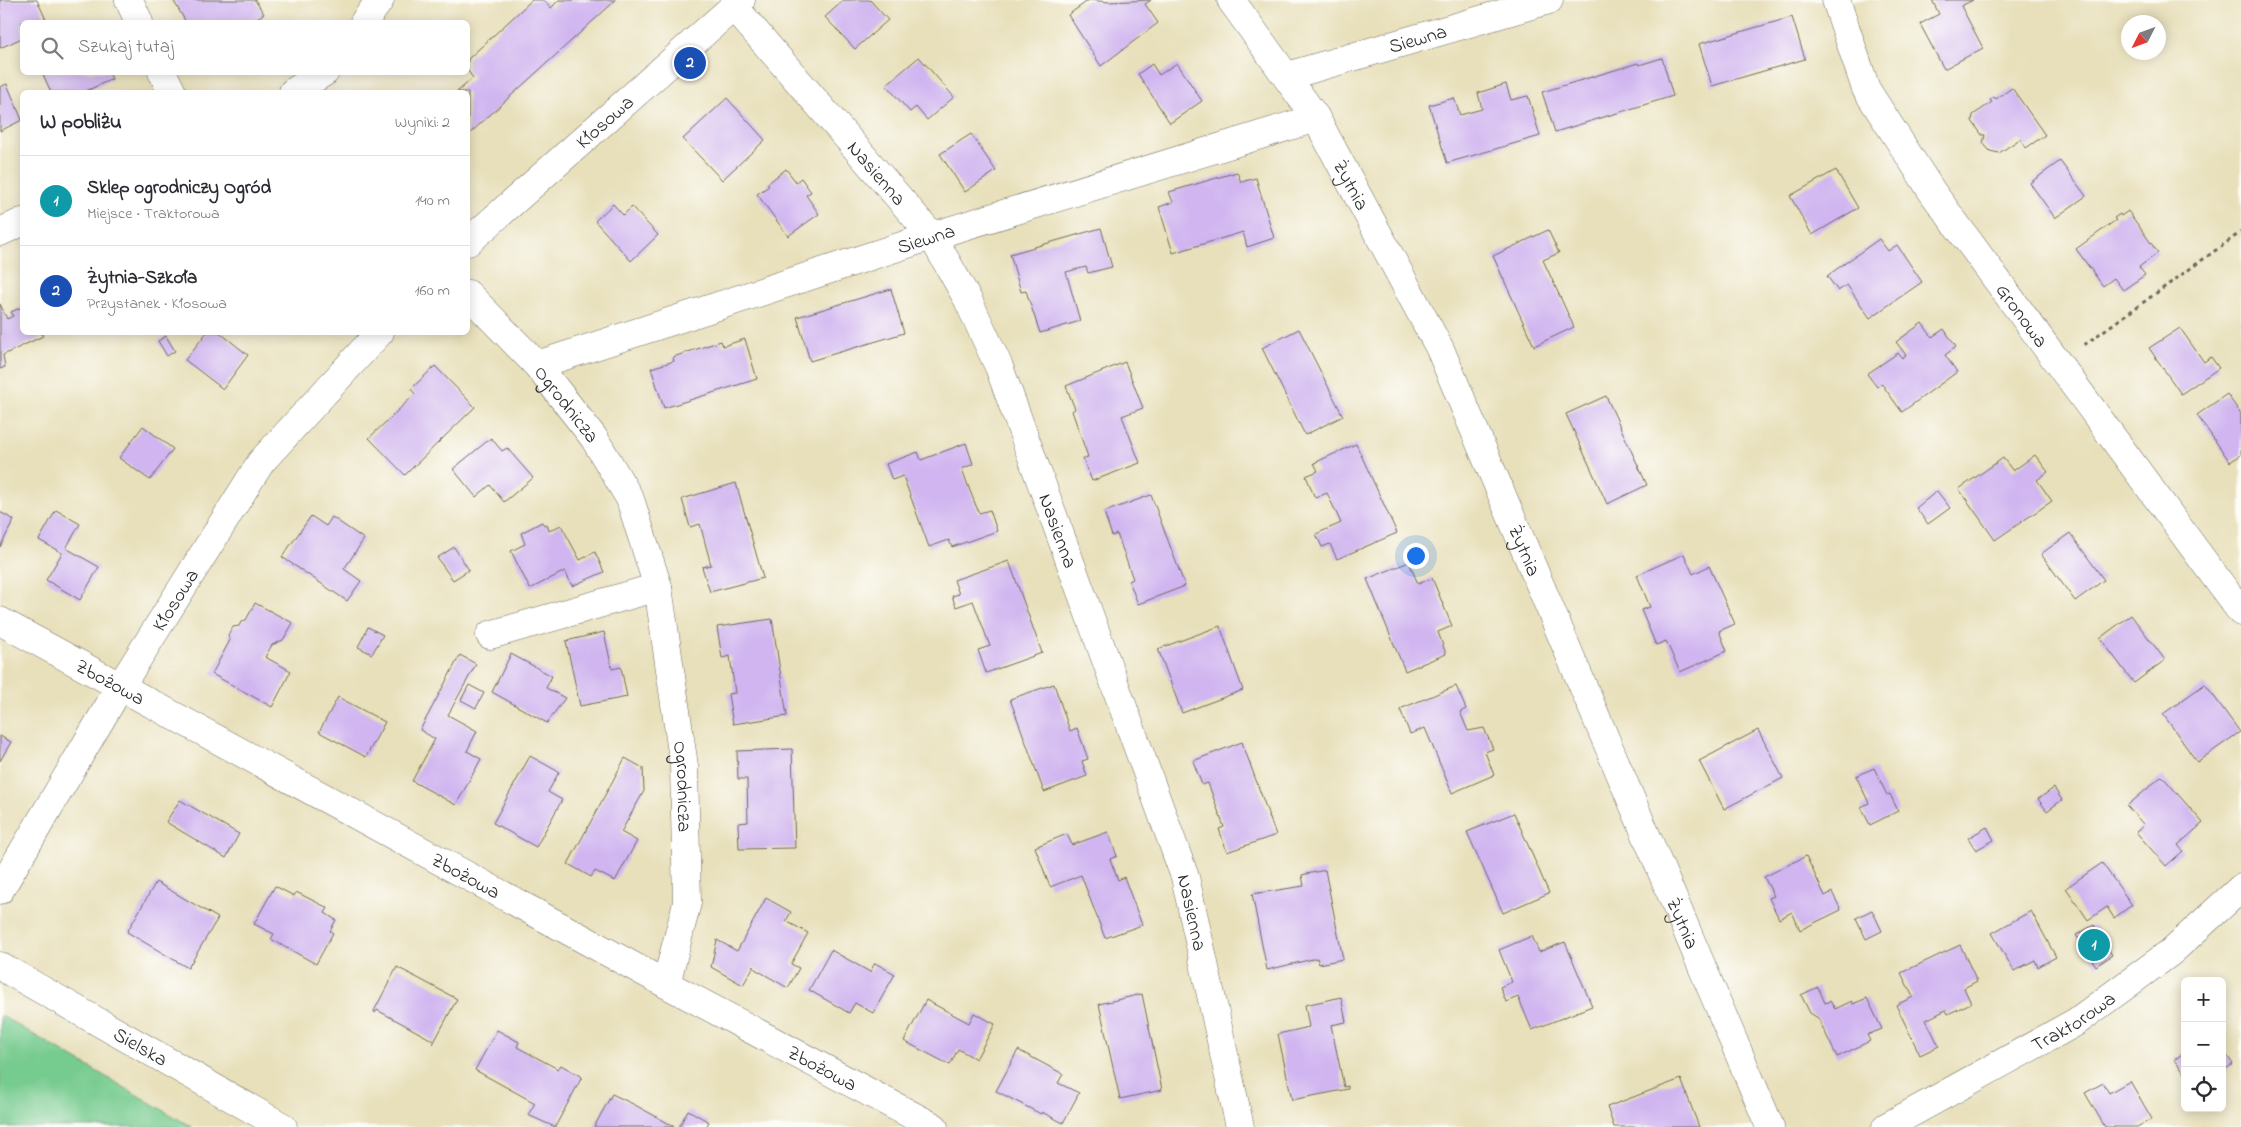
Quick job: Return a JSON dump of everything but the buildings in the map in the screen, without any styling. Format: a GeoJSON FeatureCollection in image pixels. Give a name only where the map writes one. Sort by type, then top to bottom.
{"type":"FeatureCollection","features":[{"type":"Feature","properties":{"kind":"street"},"geometry":{"type":"LineString","coordinates":[[129,0],[138,20]]}},
{"type":"Feature","properties":{"kind":"street"},"geometry":{"type":"LineString","coordinates":[[365,20],[380,0]]}},
{"type":"Feature","properties":{"kind":"street","name":"Żytnia"},"geometry":{"type":"LineString","coordinates":[[1231,0],[1316,118],[1440,349],[1770,1127]]}},
{"type":"Feature","properties":{"kind":"street","name":"Siewna"},"geometry":{"type":"LineString","coordinates":[[1287,76],[1549,0]]}},
{"type":"Feature","properties":{"kind":"street","name":"Gronowa"},"geometry":{"type":"LineString","coordinates":[[1836,0],[1866,89],[1933,192],[2058,365],[2241,612]]}},
{"type":"Feature","properties":{"kind":"street","name":"Nasienna"},"geometry":{"type":"LineString","coordinates":[[737,3],[932,236],[968,300],[1000,367],[1185,877],[1240,1127]]}},
{"type":"Feature","properties":{"kind":"street","name":"Kłosowa"},"geometry":{"type":"LineString","coordinates":[[470,240],[737,3]]}},
{"type":"Feature","properties":{"kind":"street"},"geometry":{"type":"LineString","coordinates":[[164,75],[171,90]]}},
{"type":"Feature","properties":{"kind":"street"},"geometry":{"type":"LineString","coordinates":[[296,90],[320,75]]}},
{"type":"Feature","properties":{"kind":"street","name":"Siewna"},"geometry":{"type":"LineString","coordinates":[[537,364],[932,236],[1316,118]]}},
{"type":"Feature","properties":{"kind":"street"},"geometry":{"type":"LineString","coordinates":[[0,232],[20,223]]}},
{"type":"Feature","properties":{"kind":"street","name":"Ogrodnicza"},"geometry":{"type":"LineString","coordinates":[[470,296],[537,364],[594,438],[630,499],[658,587],[684,766],[687,893],[687,903],[666,984]]}},
{"type":"Feature","properties":{"kind":"street","name":"Kłosowa"},"geometry":{"type":"LineString","coordinates":[[0,890],[120,687],[261,462],[377,335]]}},
{"type":"Feature","properties":{"kind":"street"},"geometry":{"type":"LineString","coordinates":[[490,635],[658,587]]}},
{"type":"Feature","properties":{"kind":"street","name":"Zbożowa"},"geometry":{"type":"LineString","coordinates":[[0,621],[666,984],[934,1127]]}},
{"type":"Feature","properties":{"kind":"street","name":"Traktorowa"},"geometry":{"type":"LineString","coordinates":[[1886,1127],[2076,1022],[2170,952],[2241,888]]}},
{"type":"Feature","properties":{"kind":"street","name":"Sielska"},"geometry":{"type":"LineString","coordinates":[[0,966],[283,1127]]}},
{"type":"Feature","properties":{"kind":"path"},"geometry":{"type":"LineString","coordinates":[[2058,365],[2241,232]]}},
{"type":"Feature","properties":{"kind":"green space"},"geometry":{"type":"Polygon","coordinates":[[[0,1015],[192,1127],[0,1127],[0,1015]]]}},
{"type":"Feature","properties":{"kind":"place","name":"Żytnia-Szkoła"},"geometry":{"type":"Point","coordinates":[690,63]}},
{"type":"Feature","properties":{"kind":"place","name":"Sklep ogrodniczy Ogród"},"geometry":{"type":"Point","coordinates":[2094,945]}}]}
